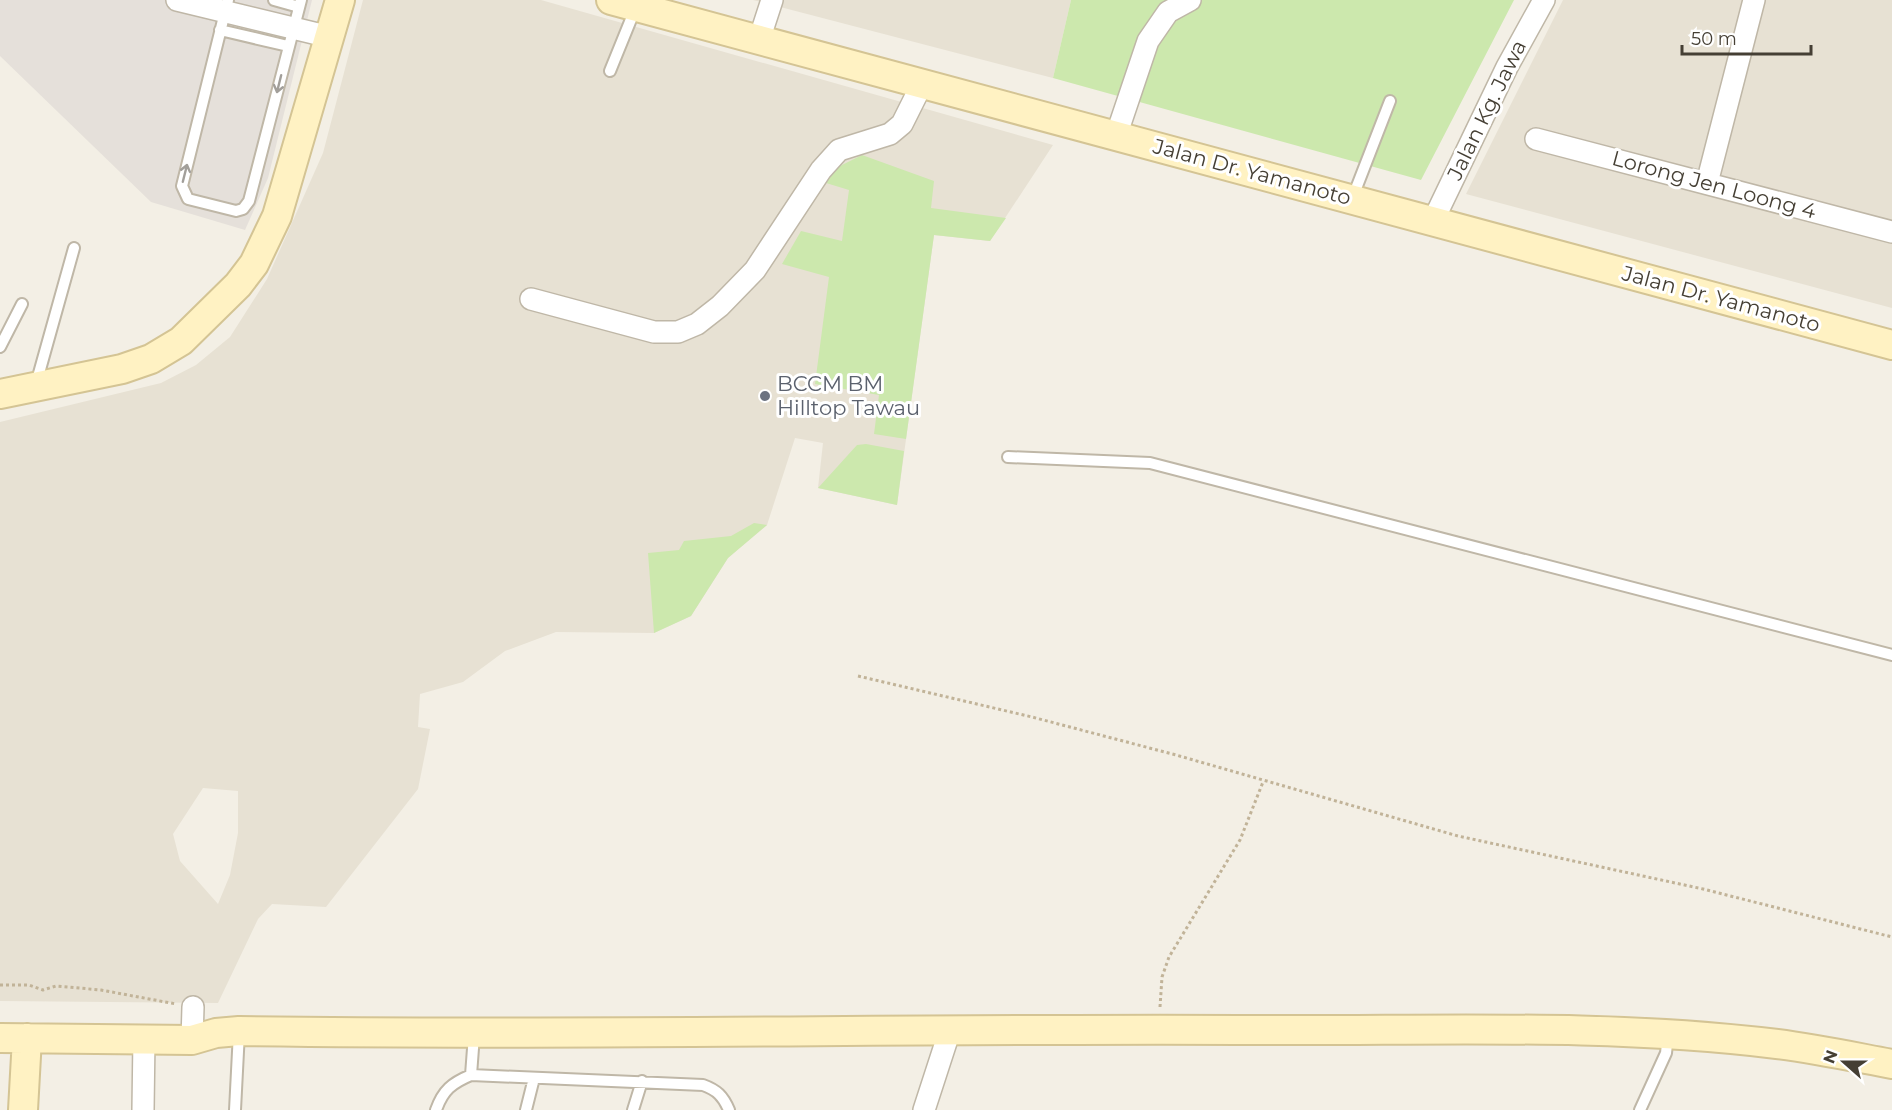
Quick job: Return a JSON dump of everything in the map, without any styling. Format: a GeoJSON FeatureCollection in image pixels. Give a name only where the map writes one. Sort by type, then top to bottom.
{"type":"FeatureCollection","features":[{"type":"Feature","properties":{"kind":"main road"},"geometry":{"type":"LineString","coordinates":[[0,394],[122,369],[151,359],[181,341],[238,285],[254,264],[277,216],[340,0]]}},
{"type":"Feature","properties":{"kind":"main road","name":"Jalan Dr. Yamanoto"},"geometry":{"type":"LineString","coordinates":[[623,3],[670,11],[759,40],[1892,345]]}},
{"type":"Feature","properties":{"kind":"main road"},"geometry":{"type":"LineString","coordinates":[[0,1024],[135,1023],[207,1028],[474,1035],[950,1030],[1531,1029],[1668,1035],[1777,1044],[1892,1064]]}},
{"type":"Feature","properties":{"kind":"main road"},"geometry":{"type":"LineString","coordinates":[[24,1110],[14,1038],[144,1038],[207,1028]]}},
{"type":"Feature","properties":{"kind":"street"},"geometry":{"type":"LineString","coordinates":[[177,0],[290,37],[330,37]]}},
{"type":"Feature","properties":{"kind":"street"},"geometry":{"type":"LineString","coordinates":[[759,40],[772,0]]}},
{"type":"Feature","properties":{"kind":"street"},"geometry":{"type":"LineString","coordinates":[[1116,136],[1148,41],[1168,12],[1190,0]]}},
{"type":"Feature","properties":{"kind":"street","name":"Jalan Kg. Jawa"},"geometry":{"type":"LineString","coordinates":[[1433,221],[1507,67],[1544,0]]}},
{"type":"Feature","properties":{"kind":"street"},"geometry":{"type":"LineString","coordinates":[[1707,183],[1754,0]]}},
{"type":"Feature","properties":{"kind":"street"},"geometry":{"type":"LineString","coordinates":[[531,299],[654,332],[678,332],[697,324],[720,306],[755,270],[821,170],[839,150],[890,134],[902,124],[922,84]]}},
{"type":"Feature","properties":{"kind":"street","name":"Lorong Jen Loong 4"},"geometry":{"type":"LineString","coordinates":[[1536,139],[1892,232]]}},
{"type":"Feature","properties":{"kind":"street"},"geometry":{"type":"LineString","coordinates":[[924,1110],[950,1030]]}},
{"type":"Feature","properties":{"kind":"street"},"geometry":{"type":"LineString","coordinates":[[143,1110],[144,1038]]}},
{"type":"Feature","properties":{"kind":"lane"},"geometry":{"type":"LineString","coordinates":[[224,14],[182,186],[188,199],[236,211],[243,209],[249,201],[300,3],[274,0]]}},
{"type":"Feature","properties":{"kind":"lane"},"geometry":{"type":"LineString","coordinates":[[610,71],[623,3]]}},
{"type":"Feature","properties":{"kind":"lane"},"geometry":{"type":"LineString","coordinates":[[1352,199],[1390,101]]}},
{"type":"Feature","properties":{"kind":"lane"},"geometry":{"type":"LineString","coordinates":[[35,387],[74,248]]}},
{"type":"Feature","properties":{"kind":"lane"},"geometry":{"type":"LineString","coordinates":[[0,346],[22,304]]}},
{"type":"Feature","properties":{"kind":"lane"},"geometry":{"type":"LineString","coordinates":[[1008,457],[1150,464],[1892,655]]}},
{"type":"Feature","properties":{"kind":"lane"},"geometry":{"type":"LineString","coordinates":[[207,1028],[235,1110]]}},
{"type":"Feature","properties":{"kind":"lane"},"geometry":{"type":"LineString","coordinates":[[471,1075],[474,1035]]}},
{"type":"Feature","properties":{"kind":"lane"},"geometry":{"type":"LineString","coordinates":[[1640,1110],[1666,1053],[1668,1035]]}},
{"type":"Feature","properties":{"kind":"lane"},"geometry":{"type":"LineString","coordinates":[[436,1110],[444,1092],[453,1082],[471,1075],[703,1085],[715,1090],[725,1099],[729,1110]]}},
{"type":"Feature","properties":{"kind":"lane"},"geometry":{"type":"LineString","coordinates":[[526,1110],[534,1078]]}},
{"type":"Feature","properties":{"kind":"lane"},"geometry":{"type":"LineString","coordinates":[[633,1110],[642,1081]]}},
{"type":"Feature","properties":{"kind":"path"},"geometry":{"type":"LineString","coordinates":[[858,676],[1043,720],[1458,836],[1703,889],[1892,937]]}},
{"type":"Feature","properties":{"kind":"path"},"geometry":{"type":"LineString","coordinates":[[1159,1029],[1162,977],[1169,957],[1240,840],[1263,782]]}},
{"type":"Feature","properties":{"kind":"path"},"geometry":{"type":"LineString","coordinates":[[0,984],[29,985],[43,990],[56,986],[101,990],[207,1028]]}},
{"type":"Feature","properties":{"kind":"shaded area"},"geometry":{"type":"Polygon","coordinates":[[[0,0],[312,0],[268,178],[245,230],[151,202],[0,56],[0,0]]]}},
{"type":"Feature","properties":{"kind":"shaded area"},"geometry":{"type":"Polygon","coordinates":[[[363,0],[541,0],[1053,145],[990,241],[934,235],[897,505],[818,488],[823,443],[795,438],[767,525],[728,558],[691,616],[654,633],[556,632],[505,651],[463,682],[420,694],[418,727],[430,729],[418,789],[326,907],[272,904],[258,919],[218,1003],[0,1001],[0,422],[161,383],[196,365],[230,337],[267,279],[323,153],[363,0]],[[203,788],[173,834],[180,861],[218,904],[230,875],[238,833],[238,791],[203,788]]]}},
{"type":"Feature","properties":{"kind":"shaded area"},"geometry":{"type":"Polygon","coordinates":[[[753,0],[1071,0],[1053,78],[753,0]]]}},
{"type":"Feature","properties":{"kind":"shaded area"},"geometry":{"type":"Polygon","coordinates":[[[1563,0],[1892,0],[1892,308],[1466,194],[1563,0]]]}},
{"type":"Feature","properties":{"kind":"green space"},"geometry":{"type":"Polygon","coordinates":[[[1071,0],[1514,0],[1421,180],[1053,78],[1071,0]]]}},
{"type":"Feature","properties":{"kind":"green space"},"geometry":{"type":"Polygon","coordinates":[[[862,155],[934,181],[931,208],[1006,218],[990,241],[934,235],[906,439],[874,434],[879,395],[815,384],[829,277],[782,264],[801,231],[842,241],[849,190],[826,183],[836,168],[862,155]]]}},
{"type":"Feature","properties":{"kind":"green space"},"geometry":{"type":"Polygon","coordinates":[[[866,444],[904,451],[897,505],[818,488],[857,445],[866,444]]]}},
{"type":"Feature","properties":{"kind":"green space"},"geometry":{"type":"Polygon","coordinates":[[[754,523],[767,525],[728,558],[691,616],[654,633],[648,553],[679,550],[684,541],[731,536],[754,523]]]}},
{"type":"Feature","properties":{"kind":"place","name":"BCCM BM Hilltop Tawau"},"geometry":{"type":"Point","coordinates":[765,396]}}]}
